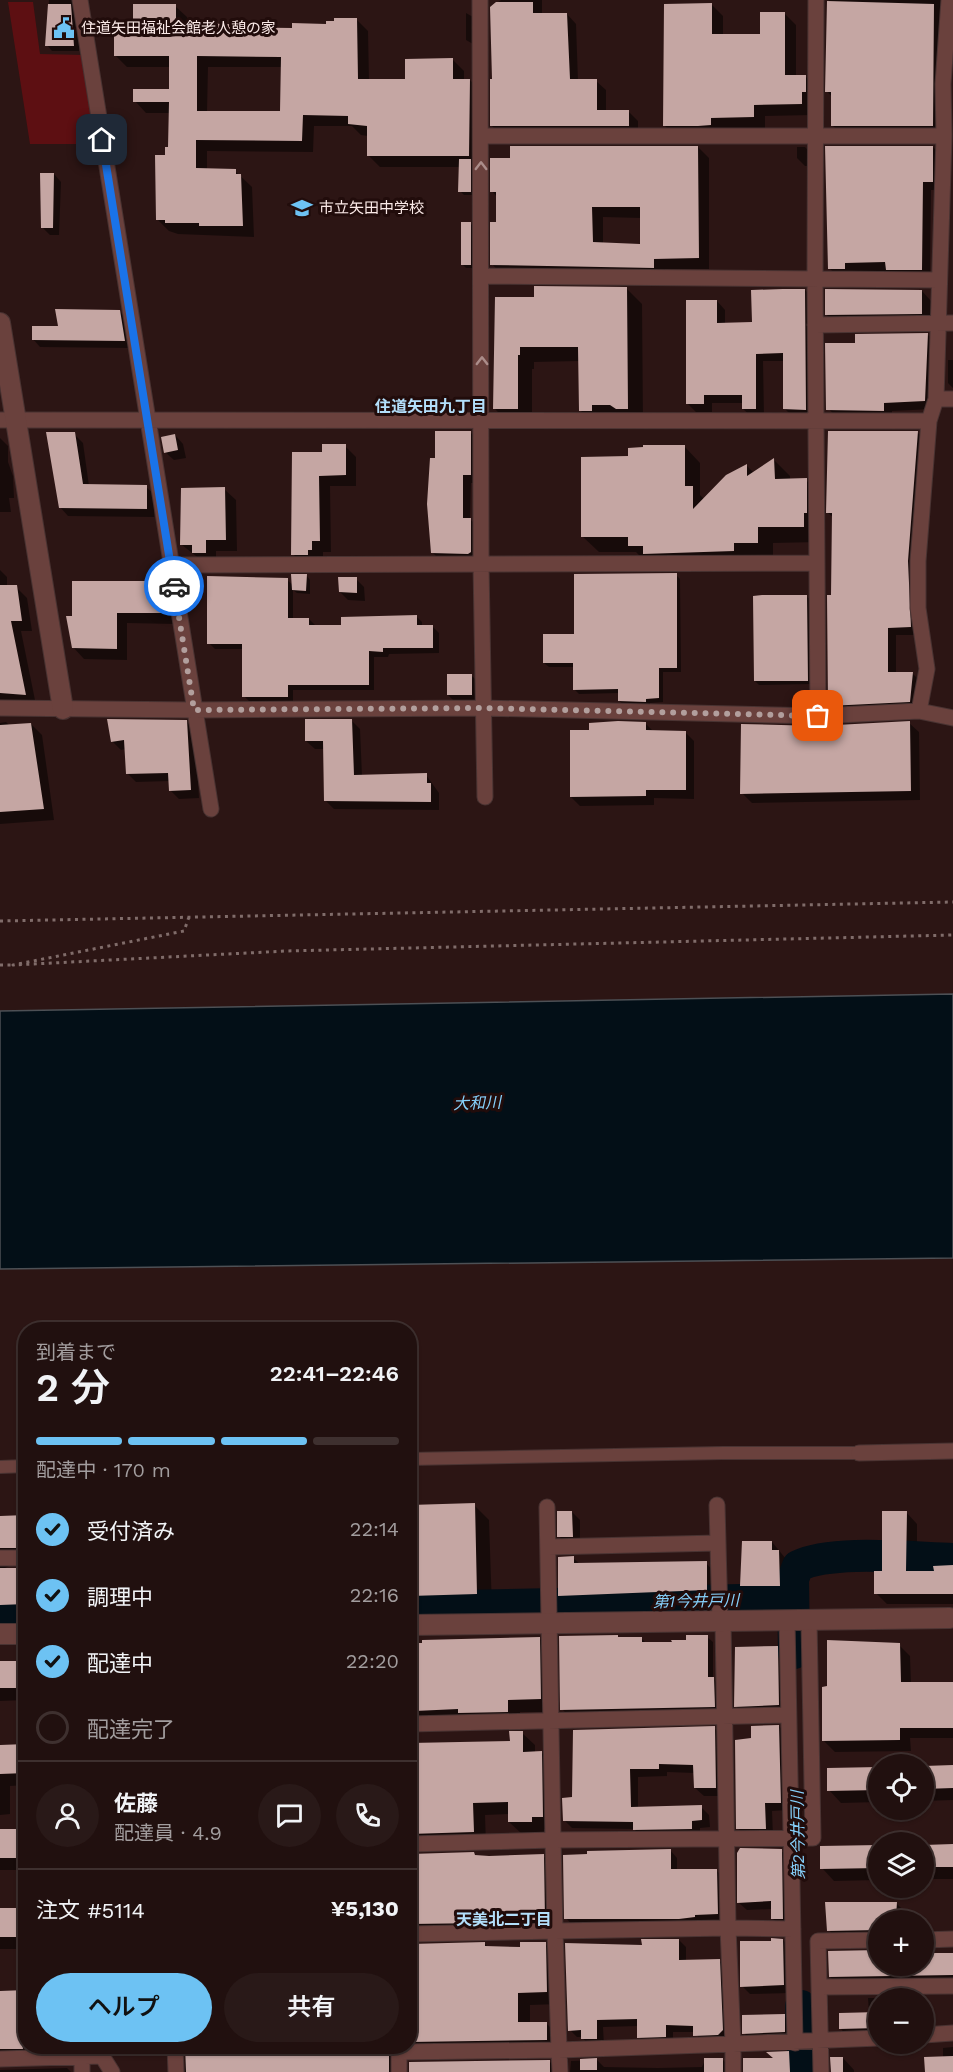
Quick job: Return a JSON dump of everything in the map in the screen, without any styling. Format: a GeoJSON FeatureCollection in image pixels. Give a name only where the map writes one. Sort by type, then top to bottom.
{"type":"FeatureCollection","features":[{"type":"Feature","properties":{"kind":"street"},"geometry":{"type":"LineString","coordinates":[[80,0],[170,565],[212,809]]}},
{"type":"Feature","properties":{"kind":"street"},"geometry":{"type":"LineString","coordinates":[[480,0],[481,564],[485,797]]}},
{"type":"Feature","properties":{"kind":"street"},"geometry":{"type":"LineString","coordinates":[[816,0],[814,279],[818,716]]}},
{"type":"Feature","properties":{"kind":"street"},"geometry":{"type":"LineString","coordinates":[[919,711],[927,669],[918,608],[918,561],[929,421],[936,399],[945,323],[939,280],[948,84],[949,0]]}},
{"type":"Feature","properties":{"kind":"street"},"geometry":{"type":"LineString","coordinates":[[481,136],[944,136]]}},
{"type":"Feature","properties":{"kind":"street"},"geometry":{"type":"LineString","coordinates":[[481,276],[939,280]]}},
{"type":"Feature","properties":{"kind":"street"},"geometry":{"type":"LineString","coordinates":[[0,323],[7,420],[63,709]]}},
{"type":"Feature","properties":{"kind":"street"},"geometry":{"type":"LineString","coordinates":[[815,325],[945,323]]}},
{"type":"Feature","properties":{"kind":"street"},"geometry":{"type":"LineString","coordinates":[[936,399],[953,399]]}},
{"type":"Feature","properties":{"kind":"street"},"geometry":{"type":"LineString","coordinates":[[7,420],[929,421]]}},
{"type":"Feature","properties":{"kind":"street"},"geometry":{"type":"LineString","coordinates":[[170,565],[816,563]]}},
{"type":"Feature","properties":{"kind":"street"},"geometry":{"type":"LineString","coordinates":[[0,708],[194,710],[483,708],[818,716],[919,711],[953,718]]}},
{"type":"Feature","properties":{"kind":"street"},"geometry":{"type":"LineString","coordinates":[[417,1460],[722,1453],[953,1451]]}},
{"type":"Feature","properties":{"kind":"street"},"geometry":{"type":"LineString","coordinates":[[0,1467],[18,1466]]}},
{"type":"Feature","properties":{"kind":"street"},"geometry":{"type":"LineString","coordinates":[[717,1505],[733,2072]]}},
{"type":"Feature","properties":{"kind":"street"},"geometry":{"type":"LineString","coordinates":[[547,1507],[550,1722],[560,2072]]}},
{"type":"Feature","properties":{"kind":"street"},"geometry":{"type":"LineString","coordinates":[[548,1548],[718,1544]]}},
{"type":"Feature","properties":{"kind":"street"},"geometry":{"type":"LineString","coordinates":[[0,1558],[18,1558]]}},
{"type":"Feature","properties":{"kind":"street"},"geometry":{"type":"LineString","coordinates":[[417,1625],[950,1618]]}},
{"type":"Feature","properties":{"kind":"street"},"geometry":{"type":"LineString","coordinates":[[788,1620],[795,2043]]}},
{"type":"Feature","properties":{"kind":"street"},"geometry":{"type":"LineString","coordinates":[[417,1844],[553,1840],[813,1838],[809,1620]]}},
{"type":"Feature","properties":{"kind":"street"},"geometry":{"type":"LineString","coordinates":[[0,1634],[18,1634]]}},
{"type":"Feature","properties":{"kind":"street"},"geometry":{"type":"LineString","coordinates":[[417,1724],[788,1715]]}},
{"type":"Feature","properties":{"kind":"street"},"geometry":{"type":"LineString","coordinates":[[417,1934],[728,1928],[793,1929]]}},
{"type":"Feature","properties":{"kind":"street"},"geometry":{"type":"LineString","coordinates":[[934,1940],[953,1939]]}},
{"type":"Feature","properties":{"kind":"street"},"geometry":{"type":"LineString","coordinates":[[820,2071],[818,1941],[868,1940]]}},
{"type":"Feature","properties":{"kind":"street"},"geometry":{"type":"LineString","coordinates":[[819,1988],[953,1986]]}},
{"type":"Feature","properties":{"kind":"street"},"geometry":{"type":"LineString","coordinates":[[934,2034],[953,2033]]}},
{"type":"Feature","properties":{"kind":"street"},"geometry":{"type":"LineString","coordinates":[[417,2049],[559,2050],[820,2043],[868,2039]]}},
{"type":"Feature","properties":{"kind":"street"},"geometry":{"type":"LineString","coordinates":[[175,2054],[176,2072]]}},
{"type":"Feature","properties":{"kind":"street"},"geometry":{"type":"LineString","coordinates":[[399,2054],[399,2072]]}},
{"type":"Feature","properties":{"kind":"street"},"geometry":{"type":"LineString","coordinates":[[9,2063],[102,2055],[112,2072]]}},
{"type":"Feature","properties":{"kind":"street"},"geometry":{"type":"LineString","coordinates":[[82,2056],[82,2072]]}},
{"type":"Feature","properties":{"kind":"path"},"geometry":{"type":"LineString","coordinates":[[0,921],[953,902]]}},
{"type":"Feature","properties":{"kind":"path"},"geometry":{"type":"LineString","coordinates":[[13,965],[184,931],[189,917]]}},
{"type":"Feature","properties":{"kind":"path"},"geometry":{"type":"LineString","coordinates":[[0,965],[286,951],[953,935]]}},
{"type":"Feature","properties":{"kind":"shaded area"},"geometry":{"type":"Polygon","coordinates":[[[8,2],[33,2],[40,54],[84,55],[98,144],[30,144],[8,2]]]}},
{"type":"Feature","properties":{"kind":"water","name":"大和川"},"geometry":{"type":"Polygon","coordinates":[[[953,994],[953,1258],[0,1269],[0,1011],[953,994]]]}},
{"type":"Feature","properties":{"kind":"building"},"geometry":{"type":"Polygon","coordinates":[[[827,1],[934,4],[933,126],[831,126],[831,92],[825,92],[827,1]]]}},
{"type":"Feature","properties":{"kind":"building"},"geometry":{"type":"Polygon","coordinates":[[[496,2],[533,2],[533,13],[567,13],[570,79],[597,79],[597,110],[629,110],[629,126],[490,126],[490,79],[492,79],[490,7],[496,2]]]}},
{"type":"Feature","properties":{"kind":"building"},"geometry":{"type":"Polygon","coordinates":[[[712,3],[712,34],[760,34],[760,12],[785,12],[785,75],[806,75],[806,92],[802,92],[802,104],[754,105],[754,117],[711,118],[711,125],[663,126],[664,4],[712,3]]]}},
{"type":"Feature","properties":{"kind":"building"},"geometry":{"type":"Polygon","coordinates":[[[48,4],[71,4],[74,46],[45,46],[48,4]]]}},
{"type":"Feature","properties":{"kind":"building"},"geometry":{"type":"Polygon","coordinates":[[[133,4],[176,4],[176,23],[229,24],[229,27],[292,28],[292,23],[326,24],[326,21],[334,21],[334,18],[357,18],[358,79],[405,79],[405,59],[453,58],[453,79],[470,79],[469,156],[367,156],[367,126],[348,124],[348,116],[303,115],[302,141],[196,140],[196,168],[236,169],[236,174],[241,174],[243,226],[199,226],[199,223],[165,223],[165,220],[156,220],[155,155],[165,155],[165,147],[168,147],[169,102],[133,102],[133,89],[169,89],[169,56],[114,56],[114,29],[133,27],[133,4]],[[197,56],[197,111],[280,111],[281,57],[197,56]]]}},
{"type":"Feature","properties":{"kind":"building"},"geometry":{"type":"Polygon","coordinates":[[[510,146],[698,146],[699,258],[654,259],[654,268],[490,265],[490,222],[496,222],[496,192],[490,192],[490,158],[510,158],[510,146]],[[592,207],[593,242],[640,244],[640,207],[592,207]]]}},
{"type":"Feature","properties":{"kind":"building"},"geometry":{"type":"Polygon","coordinates":[[[825,146],[933,146],[933,182],[923,182],[922,270],[886,270],[885,262],[845,263],[845,269],[828,269],[825,146]]]}},
{"type":"Feature","properties":{"kind":"building"},"geometry":{"type":"Polygon","coordinates":[[[459,159],[471,159],[471,192],[458,192],[459,159]]]}},
{"type":"Feature","properties":{"kind":"building"},"geometry":{"type":"Polygon","coordinates":[[[40,173],[54,173],[53,228],[41,228],[40,173]]]}},
{"type":"Feature","properties":{"kind":"building"},"geometry":{"type":"Polygon","coordinates":[[[461,222],[471,222],[471,265],[461,265],[461,222]]]}},
{"type":"Feature","properties":{"kind":"building"},"geometry":{"type":"Polygon","coordinates":[[[534,286],[627,287],[628,409],[616,409],[610,405],[592,405],[592,411],[579,411],[578,347],[520,347],[518,409],[493,409],[495,297],[534,297],[534,286]]]}},
{"type":"Feature","properties":{"kind":"building"},"geometry":{"type":"Polygon","coordinates":[[[805,289],[806,410],[783,409],[783,353],[756,354],[756,409],[742,409],[742,395],[704,395],[704,404],[686,404],[686,300],[717,300],[717,323],[752,322],[751,290],[805,289]]]}},
{"type":"Feature","properties":{"kind":"building"},"geometry":{"type":"Polygon","coordinates":[[[825,289],[922,290],[922,314],[825,315],[825,289]]]}},
{"type":"Feature","properties":{"kind":"building"},"geometry":{"type":"Polygon","coordinates":[[[55,309],[120,310],[125,341],[32,340],[32,326],[58,326],[55,309]]]}},
{"type":"Feature","properties":{"kind":"building"},"geometry":{"type":"Polygon","coordinates":[[[928,333],[925,401],[884,403],[884,411],[826,410],[825,343],[855,343],[855,334],[928,333]]]}},
{"type":"Feature","properties":{"kind":"building"},"geometry":{"type":"Polygon","coordinates":[[[435,431],[471,431],[471,475],[463,475],[463,518],[471,518],[471,552],[468,554],[431,553],[427,504],[430,458],[435,458],[435,431]]]}},
{"type":"Feature","properties":{"kind":"building"},"geometry":{"type":"Polygon","coordinates":[[[828,431],[918,431],[908,561],[911,627],[888,628],[888,672],[913,672],[910,702],[828,706],[827,595],[831,595],[832,513],[826,513],[828,431]]]}},
{"type":"Feature","properties":{"kind":"building"},"geometry":{"type":"Polygon","coordinates":[[[46,432],[75,432],[83,484],[147,485],[147,509],[59,508],[46,432]]]}},
{"type":"Feature","properties":{"kind":"building"},"geometry":{"type":"Polygon","coordinates":[[[175,434],[178,450],[164,453],[161,437],[175,434]]]}},
{"type":"Feature","properties":{"kind":"building"},"geometry":{"type":"Polygon","coordinates":[[[322,444],[346,444],[346,475],[319,476],[320,541],[312,541],[312,550],[308,550],[308,555],[291,555],[292,452],[322,452],[322,444]]]}},
{"type":"Feature","properties":{"kind":"building"},"geometry":{"type":"Polygon","coordinates":[[[643,445],[685,445],[685,486],[693,486],[693,509],[726,475],[747,464],[747,476],[774,458],[775,479],[807,478],[807,513],[804,513],[804,527],[758,527],[758,543],[734,543],[734,551],[643,554],[643,546],[628,546],[628,537],[581,537],[581,457],[628,456],[628,448],[643,447],[643,445]]]}},
{"type":"Feature","properties":{"kind":"building"},"geometry":{"type":"Polygon","coordinates":[[[225,487],[226,540],[206,540],[206,553],[192,553],[192,545],[180,545],[181,488],[225,487]]]}},
{"type":"Feature","properties":{"kind":"building"},"geometry":{"type":"Polygon","coordinates":[[[677,573],[677,668],[659,668],[659,698],[646,699],[646,702],[618,701],[618,689],[573,690],[573,663],[543,663],[543,634],[574,634],[574,574],[677,573]]]}},
{"type":"Feature","properties":{"kind":"building"},"geometry":{"type":"Polygon","coordinates":[[[291,574],[307,574],[306,591],[292,590],[291,574]]]}},
{"type":"Feature","properties":{"kind":"building"},"geometry":{"type":"Polygon","coordinates":[[[207,576],[288,578],[288,618],[309,618],[309,625],[341,625],[341,617],[417,615],[417,625],[433,625],[433,648],[383,648],[383,652],[369,651],[369,685],[288,685],[288,697],[242,697],[242,644],[207,644],[207,576]]]}},
{"type":"Feature","properties":{"kind":"building"},"geometry":{"type":"Polygon","coordinates":[[[338,577],[357,577],[357,593],[339,592],[338,577]]]}},
{"type":"Feature","properties":{"kind":"building"},"geometry":{"type":"Polygon","coordinates":[[[72,581],[164,581],[164,613],[117,613],[117,649],[72,648],[66,616],[72,616],[72,581]]]}},
{"type":"Feature","properties":{"kind":"building"},"geometry":{"type":"Polygon","coordinates":[[[0,585],[17,585],[22,621],[11,621],[26,695],[0,693],[0,585]]]}},
{"type":"Feature","properties":{"kind":"building"},"geometry":{"type":"Polygon","coordinates":[[[807,595],[808,681],[754,681],[753,596],[807,595]]]}},
{"type":"Feature","properties":{"kind":"building"},"geometry":{"type":"Polygon","coordinates":[[[447,674],[472,674],[472,695],[447,695],[447,674]]]}},
{"type":"Feature","properties":{"kind":"building"},"geometry":{"type":"Polygon","coordinates":[[[107,719],[187,720],[191,790],[169,791],[168,773],[126,774],[124,740],[111,742],[107,719]]]}},
{"type":"Feature","properties":{"kind":"building"},"geometry":{"type":"Polygon","coordinates":[[[305,719],[352,719],[354,775],[427,773],[427,783],[431,783],[431,802],[324,801],[323,741],[305,741],[305,719]]]}},
{"type":"Feature","properties":{"kind":"building"},"geometry":{"type":"Polygon","coordinates":[[[910,721],[911,791],[740,794],[741,724],[818,726],[910,721]]]}},
{"type":"Feature","properties":{"kind":"building"},"geometry":{"type":"Polygon","coordinates":[[[646,722],[646,730],[686,731],[686,790],[646,790],[646,796],[570,797],[570,730],[589,730],[589,723],[646,722]]]}},
{"type":"Feature","properties":{"kind":"building"},"geometry":{"type":"Polygon","coordinates":[[[31,723],[44,809],[0,812],[0,725],[31,723]]]}},
{"type":"Feature","properties":{"kind":"building"},"geometry":{"type":"Polygon","coordinates":[[[475,1503],[477,1594],[417,1596],[417,1505],[475,1503]]]}},
{"type":"Feature","properties":{"kind":"building"},"geometry":{"type":"Polygon","coordinates":[[[557,1511],[572,1511],[573,1537],[557,1537],[557,1511]]]}},
{"type":"Feature","properties":{"kind":"building"},"geometry":{"type":"Polygon","coordinates":[[[882,1511],[907,1511],[906,1571],[934,1571],[933,1566],[953,1565],[953,1594],[874,1594],[874,1571],[882,1571],[882,1511]]]}},
{"type":"Feature","properties":{"kind":"building"},"geometry":{"type":"Polygon","coordinates":[[[18,1515],[18,1548],[0,1548],[0,1516],[18,1515]]]}},
{"type":"Feature","properties":{"kind":"building"},"geometry":{"type":"Polygon","coordinates":[[[742,1541],[772,1541],[772,1550],[779,1550],[780,1586],[740,1586],[742,1541]]]}},
{"type":"Feature","properties":{"kind":"building"},"geometry":{"type":"Polygon","coordinates":[[[574,1556],[574,1563],[707,1561],[707,1590],[558,1596],[558,1557],[574,1556]]]}},
{"type":"Feature","properties":{"kind":"building"},"geometry":{"type":"Polygon","coordinates":[[[0,1568],[18,1568],[18,1604],[0,1605],[0,1568]]]}},
{"type":"Feature","properties":{"kind":"building"},"geometry":{"type":"Polygon","coordinates":[[[618,1635],[618,1637],[642,1637],[642,1642],[672,1642],[671,1640],[686,1640],[686,1635],[708,1635],[708,1677],[714,1677],[715,1707],[560,1710],[559,1636],[618,1635]]]}},
{"type":"Feature","properties":{"kind":"building"},"geometry":{"type":"Polygon","coordinates":[[[540,1637],[541,1699],[508,1700],[508,1712],[458,1713],[458,1709],[417,1711],[417,1643],[422,1643],[422,1640],[540,1637]]]}},
{"type":"Feature","properties":{"kind":"building"},"geometry":{"type":"Polygon","coordinates":[[[827,1640],[900,1643],[901,1682],[953,1682],[953,1728],[900,1728],[900,1740],[822,1741],[822,1687],[827,1686],[827,1640]]]}},
{"type":"Feature","properties":{"kind":"building"},"geometry":{"type":"Polygon","coordinates":[[[778,1646],[779,1705],[734,1707],[735,1647],[778,1646]]]}},
{"type":"Feature","properties":{"kind":"building"},"geometry":{"type":"Polygon","coordinates":[[[0,1661],[18,1661],[18,1688],[0,1688],[0,1661]]]}},
{"type":"Feature","properties":{"kind":"building"},"geometry":{"type":"Polygon","coordinates":[[[779,1725],[781,1803],[765,1803],[766,1829],[736,1829],[735,1740],[751,1738],[751,1726],[779,1725]]]}},
{"type":"Feature","properties":{"kind":"building"},"geometry":{"type":"Polygon","coordinates":[[[715,1726],[716,1788],[694,1788],[693,1765],[659,1764],[659,1769],[630,1769],[631,1807],[702,1805],[702,1820],[692,1821],[692,1829],[633,1830],[633,1822],[563,1821],[562,1798],[572,1797],[573,1730],[715,1726]]]}},
{"type":"Feature","properties":{"kind":"building"},"geometry":{"type":"Polygon","coordinates":[[[509,1731],[523,1731],[523,1752],[542,1751],[543,1817],[532,1817],[532,1822],[508,1822],[508,1802],[473,1803],[474,1832],[417,1834],[417,1743],[510,1741],[509,1731]]]}},
{"type":"Feature","properties":{"kind":"building"},"geometry":{"type":"Polygon","coordinates":[[[18,1744],[18,1773],[0,1774],[0,1745],[18,1744]]]}},
{"type":"Feature","properties":{"kind":"building"},"geometry":{"type":"Polygon","coordinates":[[[953,1765],[953,1788],[934,1789],[934,1766],[953,1765]]]}},
{"type":"Feature","properties":{"kind":"building"},"geometry":{"type":"Polygon","coordinates":[[[868,1767],[868,1790],[827,1791],[827,1768],[868,1767]]]}},
{"type":"Feature","properties":{"kind":"building"},"geometry":{"type":"Polygon","coordinates":[[[0,1829],[18,1829],[18,1858],[0,1858],[0,1829]]]}},
{"type":"Feature","properties":{"kind":"building"},"geometry":{"type":"Polygon","coordinates":[[[953,1844],[953,1867],[934,1867],[934,1845],[953,1844]]]}},
{"type":"Feature","properties":{"kind":"building"},"geometry":{"type":"Polygon","coordinates":[[[868,1845],[868,1868],[820,1869],[820,1846],[868,1845]]]}},
{"type":"Feature","properties":{"kind":"building"},"geometry":{"type":"Polygon","coordinates":[[[740,1848],[782,1849],[783,1919],[771,1919],[771,1901],[737,1903],[737,1853],[740,1848]]]}},
{"type":"Feature","properties":{"kind":"building"},"geometry":{"type":"Polygon","coordinates":[[[671,1849],[671,1869],[717,1869],[718,1914],[695,1915],[695,1917],[679,1919],[564,1919],[563,1855],[587,1854],[587,1851],[671,1849]]]}},
{"type":"Feature","properties":{"kind":"building"},"geometry":{"type":"Polygon","coordinates":[[[474,1852],[475,1855],[489,1856],[544,1854],[545,1920],[522,1920],[522,1914],[496,1914],[496,1918],[489,1918],[488,1923],[417,1924],[417,1854],[474,1852]]]}},
{"type":"Feature","properties":{"kind":"building"},"geometry":{"type":"Polygon","coordinates":[[[825,1902],[897,1902],[896,1910],[868,1910],[868,1930],[827,1931],[825,1902]]]}},
{"type":"Feature","properties":{"kind":"building"},"geometry":{"type":"Polygon","coordinates":[[[0,1908],[18,1908],[18,1937],[0,1937],[0,1908]]]}},
{"type":"Feature","properties":{"kind":"building"},"geometry":{"type":"Polygon","coordinates":[[[771,1938],[783,1939],[784,1985],[740,1987],[740,1941],[771,1941],[771,1938]]]}},
{"type":"Feature","properties":{"kind":"building"},"geometry":{"type":"Polygon","coordinates":[[[641,1939],[679,1939],[679,1960],[720,1959],[723,2030],[718,2035],[693,2036],[693,2026],[666,2025],[666,2037],[637,2038],[637,2019],[597,2020],[597,2039],[581,2039],[581,2030],[568,2031],[565,1943],[642,1945],[641,1939]]]}},
{"type":"Feature","properties":{"kind":"building"},"geometry":{"type":"Polygon","coordinates":[[[485,1942],[485,1946],[520,1947],[520,1942],[546,1942],[547,1992],[518,1993],[518,2022],[547,2022],[547,2040],[417,2042],[417,1944],[485,1942]]]}},
{"type":"Feature","properties":{"kind":"building"},"geometry":{"type":"Polygon","coordinates":[[[868,1950],[868,1976],[891,1976],[829,1977],[828,1951],[868,1950]]]}},
{"type":"Feature","properties":{"kind":"building"},"geometry":{"type":"Polygon","coordinates":[[[934,1953],[953,1953],[953,1975],[934,1975],[934,1953]]]}},
{"type":"Feature","properties":{"kind":"building"},"geometry":{"type":"Polygon","coordinates":[[[18,1990],[18,2049],[0,2049],[0,1991],[18,1990]]]}},
{"type":"Feature","properties":{"kind":"building"},"geometry":{"type":"Polygon","coordinates":[[[868,2012],[868,2028],[839,2029],[839,2013],[868,2012]]]}},
{"type":"Feature","properties":{"kind":"building"},"geometry":{"type":"Polygon","coordinates":[[[785,2014],[785,2032],[742,2034],[742,2015],[785,2014]]]}},
{"type":"Feature","properties":{"kind":"building"},"geometry":{"type":"Polygon","coordinates":[[[789,2051],[790,2072],[743,2072],[743,2058],[773,2058],[766,2052],[789,2051]]]}},
{"type":"Feature","properties":{"kind":"building"},"geometry":{"type":"Polygon","coordinates":[[[185,2054],[389,2054],[389,2072],[186,2072],[185,2054]]]}},
{"type":"Feature","properties":{"kind":"building"},"geometry":{"type":"Polygon","coordinates":[[[953,2056],[953,2072],[925,2072],[924,2057],[953,2056]]]}},
{"type":"Feature","properties":{"kind":"building"},"geometry":{"type":"Polygon","coordinates":[[[830,2057],[843,2057],[843,2072],[831,2072],[830,2057]]]}},
{"type":"Feature","properties":{"kind":"building"},"geometry":{"type":"Polygon","coordinates":[[[597,2058],[597,2070],[580,2070],[580,2059],[597,2058]]]}},
{"type":"Feature","properties":{"kind":"building"},"geometry":{"type":"Polygon","coordinates":[[[704,2058],[723,2058],[723,2072],[704,2072],[704,2058]]]}},
{"type":"Feature","properties":{"kind":"building"},"geometry":{"type":"Polygon","coordinates":[[[550,2060],[550,2072],[409,2072],[409,2062],[550,2060]]]}},
{"type":"Feature","properties":{"kind":"waterway","name":"第1今井戸川"},"geometry":{"type":"LineString","coordinates":[[794,1653],[793,1579],[798,1566],[813,1561],[851,1556],[953,1559]]}},
{"type":"Feature","properties":{"kind":"waterway","name":"第1今井戸川"},"geometry":{"type":"LineString","coordinates":[[417,1607],[793,1599]]}},
{"type":"Feature","properties":{"kind":"waterway","name":"第1今井戸川"},"geometry":{"type":"LineString","coordinates":[[0,1615],[18,1614]]}},
{"type":"Feature","properties":{"kind":"waterway","name":"第2今井戸川"},"geometry":{"type":"LineString","coordinates":[[801,2006],[804,2072]]}},
{"type":"Feature","properties":{"kind":"way so far"},"geometry":{"type":"LineString","coordinates":[[174,586],[194,710],[483,708],[818,716]]}},
{"type":"Feature","properties":{"kind":"place","name":"住道矢田福祉会館老人憩の家"},"geometry":{"type":"Point","coordinates":[64,28]}},
{"type":"Feature","properties":{"kind":"place","name":"市立矢田中学校"},"geometry":{"type":"Point","coordinates":[302,208]}},
{"type":"Feature","properties":{"kind":"district","name":"住道矢田九丁目"},"geometry":{"type":"Point","coordinates":[431,406]}},
{"type":"Feature","properties":{"kind":"district","name":"天美北二丁目"},"geometry":{"type":"Point","coordinates":[504,1919]}},
{"type":"Feature","properties":{"kind":"route"},"geometry":{"type":"LineString","coordinates":[[102,140],[174,586]]}}]}
